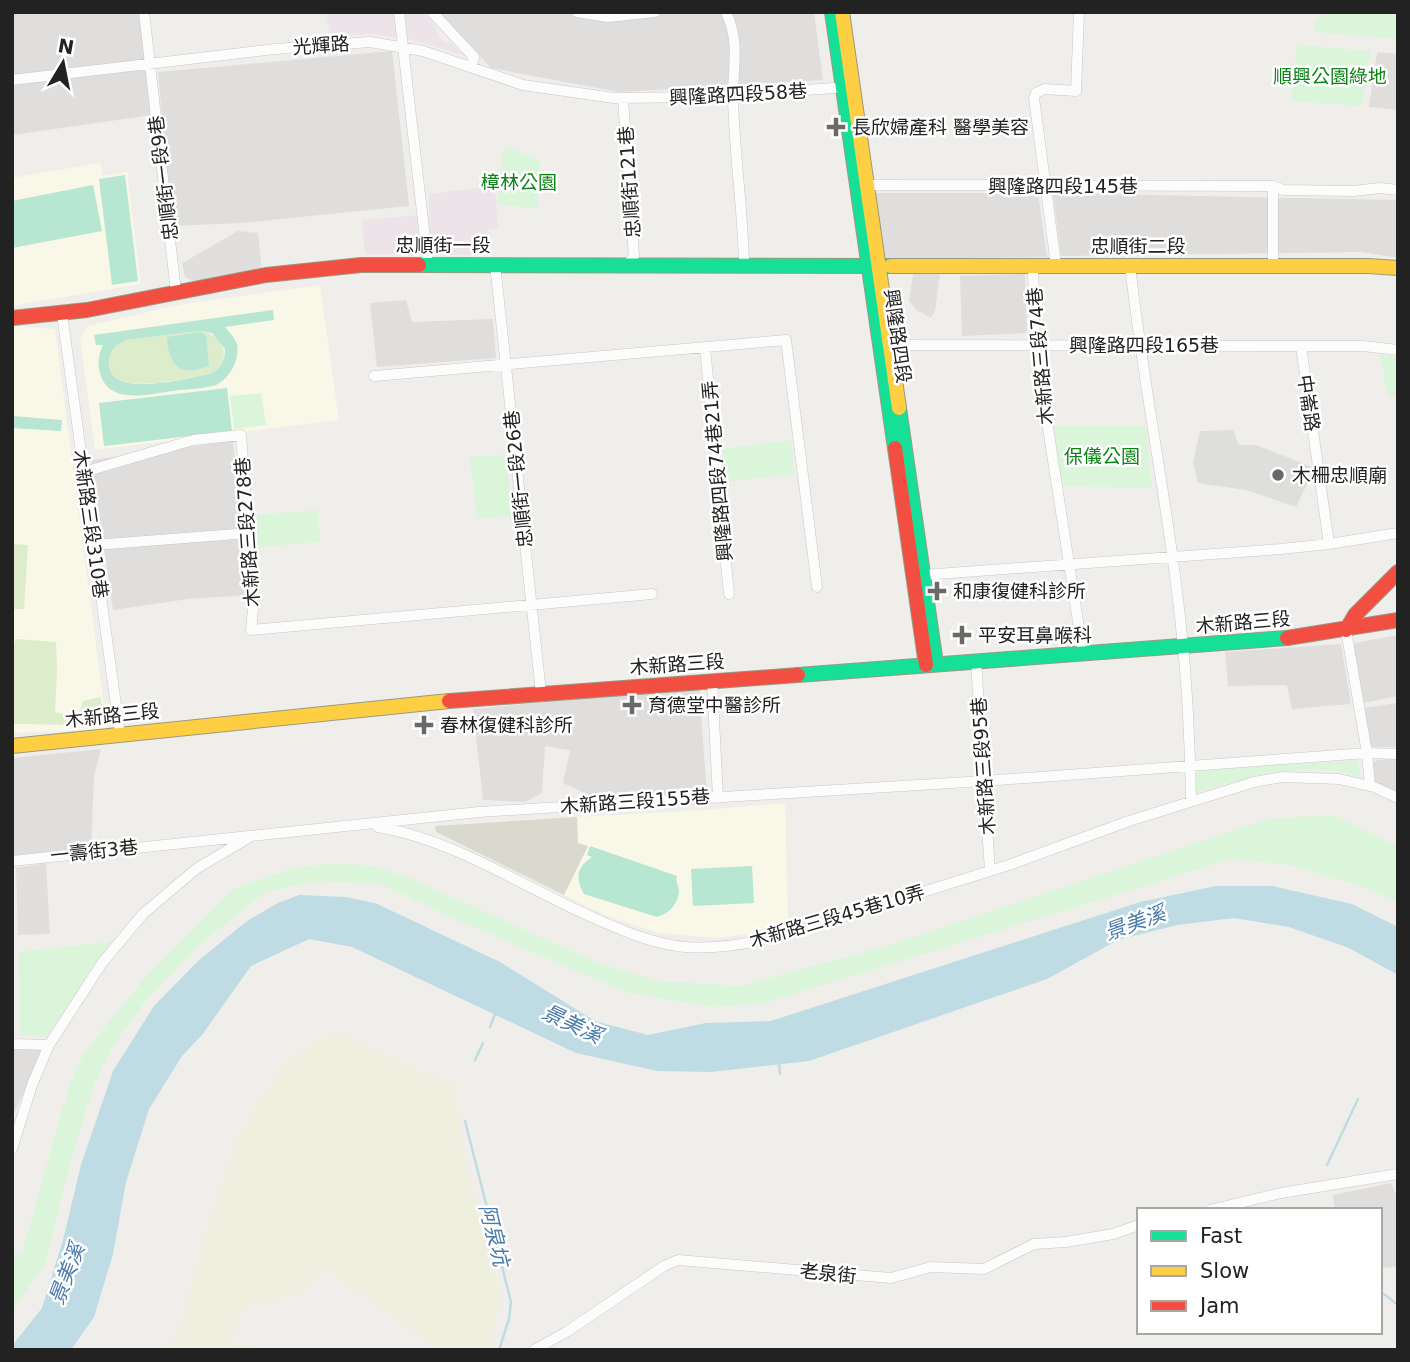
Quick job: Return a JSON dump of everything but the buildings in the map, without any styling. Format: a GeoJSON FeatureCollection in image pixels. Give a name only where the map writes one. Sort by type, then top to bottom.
{"type":"FeatureCollection","features":[{"type":"Feature","properties":{"kind":"main road","name":"興隆路四段"},"geometry":{"type":"LineString","coordinates":[[832,12],[848,87]]}},
{"type":"Feature","properties":{"kind":"main road","name":"興隆路四段"},"geometry":{"type":"LineString","coordinates":[[842,12],[848,87],[862,191],[931,665]]}},
{"type":"Feature","properties":{"kind":"main road","name":"忠順街一段"},"geometry":{"type":"LineString","coordinates":[[12,318],[62,314],[310,269],[361,265],[873,265]]}},
{"type":"Feature","properties":{"kind":"main road","name":"興隆路四段"},"geometry":{"type":"LineString","coordinates":[[873,265],[890,345],[923,575],[931,665]]}},
{"type":"Feature","properties":{"kind":"main road","name":"忠順街二段"},"geometry":{"type":"LineString","coordinates":[[873,265],[1273,265],[1398,268]]}},
{"type":"Feature","properties":{"kind":"main road"},"geometry":{"type":"LineString","coordinates":[[1346,630],[1355,615],[1398,572]]}},
{"type":"Feature","properties":{"kind":"main road","name":"木新路三段"},"geometry":{"type":"LineString","coordinates":[[12,746],[541,693],[1283,639],[1398,620]]}},
{"type":"Feature","properties":{"kind":"street","name":"忠順街一段9巷"},"geometry":{"type":"LineString","coordinates":[[144,12],[176,292]]}},
{"type":"Feature","properties":{"kind":"street"},"geometry":{"type":"LineString","coordinates":[[399,12],[428,264]]}},
{"type":"Feature","properties":{"kind":"street"},"geometry":{"type":"LineString","coordinates":[[432,12],[474,57],[471,67]]}},
{"type":"Feature","properties":{"kind":"street"},"geometry":{"type":"LineString","coordinates":[[577,12],[608,17],[655,12]]}},
{"type":"Feature","properties":{"kind":"street"},"geometry":{"type":"LineString","coordinates":[[726,12],[737,51],[733,96],[744,265]]}},
{"type":"Feature","properties":{"kind":"street"},"geometry":{"type":"LineString","coordinates":[[1056,265],[1034,98],[1036,93],[1044,89],[1076,91],[1079,12]]}},
{"type":"Feature","properties":{"kind":"street","name":"光輝路"},"geometry":{"type":"LineString","coordinates":[[12,80],[327,44],[370,42],[403,47],[523,85],[623,99]]}},
{"type":"Feature","properties":{"kind":"street","name":"興隆路四段58巷"},"geometry":{"type":"LineString","coordinates":[[623,99],[733,96],[848,87]]}},
{"type":"Feature","properties":{"kind":"street","name":"忠順街121巷"},"geometry":{"type":"LineString","coordinates":[[623,99],[634,256],[628,264]]}},
{"type":"Feature","properties":{"kind":"street","name":"興隆路四段145巷"},"geometry":{"type":"LineString","coordinates":[[862,191],[1044,186],[1273,186],[1283,190],[1398,190]]}},
{"type":"Feature","properties":{"kind":"street"},"geometry":{"type":"LineString","coordinates":[[1273,186],[1273,265]]}},
{"type":"Feature","properties":{"kind":"street","name":"忠順街一段26巷"},"geometry":{"type":"LineString","coordinates":[[495,264],[541,693]]}},
{"type":"Feature","properties":{"kind":"street","name":"木新路三段74巷"},"geometry":{"type":"LineString","coordinates":[[1033,265],[1035,344],[1083,654]]}},
{"type":"Feature","properties":{"kind":"street"},"geometry":{"type":"LineString","coordinates":[[1130,265],[1139,346],[1183,646],[1191,801]]}},
{"type":"Feature","properties":{"kind":"street","name":"木新路三段310巷"},"geometry":{"type":"LineString","coordinates":[[62,314],[120,734]]}},
{"type":"Feature","properties":{"kind":"street"},"geometry":{"type":"LineString","coordinates":[[374,376],[786,340],[817,587]]}},
{"type":"Feature","properties":{"kind":"street","name":"興隆路四段165巷"},"geometry":{"type":"LineString","coordinates":[[890,345],[1363,346],[1398,350]]}},
{"type":"Feature","properties":{"kind":"street","name":"中崙路"},"geometry":{"type":"LineString","coordinates":[[1301,346],[1329,544]]}},
{"type":"Feature","properties":{"kind":"street","name":"興隆路四段74巷21弄"},"geometry":{"type":"LineString","coordinates":[[705,348],[729,594]]}},
{"type":"Feature","properties":{"kind":"street","name":"木新路三段278巷"},"geometry":{"type":"LineString","coordinates":[[84,472],[193,440],[241,435],[254,600],[251,630],[531,605]]}},
{"type":"Feature","properties":{"kind":"street"},"geometry":{"type":"LineString","coordinates":[[94,545],[249,533]]}},
{"type":"Feature","properties":{"kind":"street"},"geometry":{"type":"LineString","coordinates":[[923,575],[1172,558],[1329,544],[1398,533]]}},
{"type":"Feature","properties":{"kind":"street"},"geometry":{"type":"LineString","coordinates":[[531,605],[652,594]]}},
{"type":"Feature","properties":{"kind":"street"},"geometry":{"type":"LineString","coordinates":[[1346,630],[1370,786]]}},
{"type":"Feature","properties":{"kind":"street","name":"木新路三段95巷"},"geometry":{"type":"LineString","coordinates":[[976,662],[990,871]]}},
{"type":"Feature","properties":{"kind":"street","name":"木新路三段155巷"},"geometry":{"type":"LineString","coordinates":[[363,825],[479,812],[718,798],[712,681]]}},
{"type":"Feature","properties":{"kind":"street"},"geometry":{"type":"LineString","coordinates":[[718,798],[1367,753],[1398,754]]}},
{"type":"Feature","properties":{"kind":"street","name":"木新路三段45巷10弄"},"geometry":{"type":"LineString","coordinates":[[363,825],[423,838],[624,932],[685,947],[716,947],[775,937],[990,871],[1191,801],[1254,782],[1282,777],[1339,779],[1370,786],[1398,798]]}},
{"type":"Feature","properties":{"kind":"street","name":"一壽街3巷"},"geometry":{"type":"LineString","coordinates":[[12,860],[363,825]]}},
{"type":"Feature","properties":{"kind":"street"},"geometry":{"type":"LineString","coordinates":[[12,1149],[32,1085],[49,1045],[102,963],[143,914],[196,869],[255,836]]}},
{"type":"Feature","properties":{"kind":"street"},"geometry":{"type":"LineString","coordinates":[[12,1044],[49,1045]]}},
{"type":"Feature","properties":{"kind":"street"},"geometry":{"type":"LineString","coordinates":[[1218,1208],[1281,1193],[1398,1174]]}},
{"type":"Feature","properties":{"kind":"street","name":"老泉街"},"geometry":{"type":"LineString","coordinates":[[534,1350],[568,1331],[664,1266],[678,1260],[891,1278],[931,1267],[984,1269],[1034,1244],[1113,1234],[1137,1226]]}},
{"type":"Feature","properties":{"kind":"shaded area"},"geometry":{"type":"Polygon","coordinates":[[[12,12],[140,12],[152,115],[12,135],[12,12]]]}},
{"type":"Feature","properties":{"kind":"shaded area"},"geometry":{"type":"Polygon","coordinates":[[[326,12],[424,12],[442,40],[451,43],[465,56],[409,39],[369,34],[330,38],[326,12]]]}},
{"type":"Feature","properties":{"kind":"shaded area"},"geometry":{"type":"Polygon","coordinates":[[[439,12],[814,12],[823,80],[619,92],[491,68],[439,12]]]}},
{"type":"Feature","properties":{"kind":"shaded area"},"geometry":{"type":"Polygon","coordinates":[[[392,51],[409,206],[241,223],[172,226],[158,72],[392,51]]]}},
{"type":"Feature","properties":{"kind":"shaded area"},"geometry":{"type":"Polygon","coordinates":[[[1377,52],[1398,54],[1398,110],[1369,107],[1377,52]]]}},
{"type":"Feature","properties":{"kind":"shaded area"},"geometry":{"type":"Polygon","coordinates":[[[82,85],[82,99],[45,102],[46,88],[82,85]]]}},
{"type":"Feature","properties":{"kind":"shaded area"},"geometry":{"type":"Polygon","coordinates":[[[100,163],[103,176],[127,172],[141,284],[12,306],[12,178],[100,163]]]}},
{"type":"Feature","properties":{"kind":"shaded area"},"geometry":{"type":"Polygon","coordinates":[[[495,186],[498,229],[489,230],[491,255],[365,254],[362,220],[429,214],[429,194],[495,186]]]}},
{"type":"Feature","properties":{"kind":"shaded area"},"geometry":{"type":"Polygon","coordinates":[[[875,193],[1038,193],[1047,257],[885,259],[875,193]]]}},
{"type":"Feature","properties":{"kind":"shaded area"},"geometry":{"type":"Polygon","coordinates":[[[1053,193],[1398,200],[1398,258],[1362,252],[1061,256],[1053,193]]]}},
{"type":"Feature","properties":{"kind":"shaded area"},"geometry":{"type":"Polygon","coordinates":[[[238,231],[258,233],[262,270],[193,281],[185,277],[182,263],[238,231]]]}},
{"type":"Feature","properties":{"kind":"shaded area"},"geometry":{"type":"Polygon","coordinates":[[[913,274],[940,274],[935,311],[931,318],[917,310],[909,301],[913,274]]]}},
{"type":"Feature","properties":{"kind":"shaded area"},"geometry":{"type":"Polygon","coordinates":[[[1025,274],[1027,333],[962,336],[960,276],[1025,274]]]}},
{"type":"Feature","properties":{"kind":"shaded area"},"geometry":{"type":"Polygon","coordinates":[[[320,285],[339,420],[95,450],[80,338],[88,326],[184,304],[320,285]]]}},
{"type":"Feature","properties":{"kind":"shaded area"},"geometry":{"type":"Polygon","coordinates":[[[406,300],[412,322],[493,319],[496,358],[377,367],[370,303],[406,300]]]}},
{"type":"Feature","properties":{"kind":"shaded area"},"geometry":{"type":"Polygon","coordinates":[[[12,326],[55,329],[107,729],[12,733],[12,326]]]}},
{"type":"Feature","properties":{"kind":"shaded area","name":"木柵忠順廟"},"geometry":{"type":"Polygon","coordinates":[[[1233,430],[1239,445],[1256,445],[1315,468],[1296,507],[1246,490],[1198,483],[1193,462],[1200,431],[1233,430]]]}},
{"type":"Feature","properties":{"kind":"shaded area"},"geometry":{"type":"Polygon","coordinates":[[[233,441],[248,595],[188,599],[113,610],[91,460],[233,441]]]}},
{"type":"Feature","properties":{"kind":"shaded area"},"geometry":{"type":"Polygon","coordinates":[[[1398,635],[1398,696],[1364,703],[1353,646],[1355,643],[1398,635]]]}},
{"type":"Feature","properties":{"kind":"shaded area"},"geometry":{"type":"Polygon","coordinates":[[[1341,644],[1351,704],[1292,709],[1287,685],[1228,686],[1225,652],[1341,644]]]}},
{"type":"Feature","properties":{"kind":"shaded area"},"geometry":{"type":"Polygon","coordinates":[[[699,687],[707,793],[597,799],[563,783],[570,750],[545,746],[542,793],[525,802],[483,800],[473,709],[699,687]]]}},
{"type":"Feature","properties":{"kind":"shaded area"},"geometry":{"type":"Polygon","coordinates":[[[1398,703],[1398,747],[1370,747],[1363,708],[1398,703]]]}},
{"type":"Feature","properties":{"kind":"shaded area"},"geometry":{"type":"Polygon","coordinates":[[[101,749],[94,776],[91,850],[12,858],[12,758],[101,749]]]}},
{"type":"Feature","properties":{"kind":"shaded area"},"geometry":{"type":"Polygon","coordinates":[[[1398,758],[1398,792],[1376,783],[1368,770],[1371,764],[1378,760],[1398,758]]]}},
{"type":"Feature","properties":{"kind":"shaded area"},"geometry":{"type":"Polygon","coordinates":[[[785,803],[788,924],[751,934],[714,938],[660,933],[607,916],[436,832],[435,826],[704,810],[785,803]]]}},
{"type":"Feature","properties":{"kind":"shaded area"},"geometry":{"type":"Polygon","coordinates":[[[577,817],[578,843],[588,846],[564,895],[436,832],[435,826],[577,817]]]}},
{"type":"Feature","properties":{"kind":"shaded area"},"geometry":{"type":"Polygon","coordinates":[[[46,863],[50,934],[18,935],[16,868],[46,863]]]}},
{"type":"Feature","properties":{"kind":"shaded area"},"geometry":{"type":"Polygon","coordinates":[[[12,1048],[45,1050],[12,1117],[12,1048]]]}},
{"type":"Feature","properties":{"kind":"shaded area"},"geometry":{"type":"Polygon","coordinates":[[[1391,1183],[1398,1199],[1398,1267],[1382,1268],[1382,1208],[1335,1208],[1333,1195],[1391,1183]]]}},
{"type":"Feature","properties":{"kind":"green space"},"geometry":{"type":"Polygon","coordinates":[[[1322,12],[1398,12],[1398,39],[1314,32],[1322,12]]]}},
{"type":"Feature","properties":{"kind":"green space","name":"順興公園綠地"},"geometry":{"type":"Polygon","coordinates":[[[1297,45],[1370,51],[1362,106],[1291,101],[1297,45]]]}},
{"type":"Feature","properties":{"kind":"green space","name":"樟林公園"},"geometry":{"type":"Polygon","coordinates":[[[504,146],[540,160],[537,209],[497,204],[504,146]]]}},
{"type":"Feature","properties":{"kind":"green space"},"geometry":{"type":"Polygon","coordinates":[[[125,175],[138,281],[112,285],[99,179],[125,175]]]}},
{"type":"Feature","properties":{"kind":"green space"},"geometry":{"type":"Polygon","coordinates":[[[93,185],[102,231],[12,248],[12,201],[93,185]]]}},
{"type":"Feature","properties":{"kind":"green space"},"geometry":{"type":"Polygon","coordinates":[[[273,310],[274,320],[225,327],[237,344],[235,362],[230,373],[221,382],[200,388],[132,396],[113,391],[101,376],[99,360],[103,345],[96,345],[94,335],[273,310]],[[199,331],[125,340],[111,353],[111,373],[119,380],[133,384],[166,382],[209,374],[219,367],[225,353],[225,349],[212,333],[199,331]]]}},
{"type":"Feature","properties":{"kind":"green space"},"geometry":{"type":"Polygon","coordinates":[[[199,331],[215,337],[223,349],[222,363],[209,374],[149,384],[119,380],[111,372],[111,353],[125,340],[199,331]]]}},
{"type":"Feature","properties":{"kind":"green space"},"geometry":{"type":"Polygon","coordinates":[[[200,332],[206,335],[209,365],[191,370],[178,367],[170,355],[167,337],[200,332]]]}},
{"type":"Feature","properties":{"kind":"green space"},"geometry":{"type":"Polygon","coordinates":[[[1378,355],[1398,357],[1398,389],[1394,396],[1386,394],[1384,369],[1378,355]]]}},
{"type":"Feature","properties":{"kind":"green space"},"geometry":{"type":"Polygon","coordinates":[[[227,388],[232,431],[104,446],[99,403],[227,388]]]}},
{"type":"Feature","properties":{"kind":"green space"},"geometry":{"type":"Polygon","coordinates":[[[261,393],[266,425],[234,429],[230,396],[261,393]]]}},
{"type":"Feature","properties":{"kind":"green space"},"geometry":{"type":"Polygon","coordinates":[[[12,416],[62,420],[61,431],[12,428],[12,416]]]}},
{"type":"Feature","properties":{"kind":"green space","name":"保儀公園"},"geometry":{"type":"Polygon","coordinates":[[[1050,426],[1146,426],[1152,488],[1061,486],[1050,426]]]}},
{"type":"Feature","properties":{"kind":"green space"},"geometry":{"type":"Polygon","coordinates":[[[791,440],[795,474],[726,482],[722,449],[791,440]]]}},
{"type":"Feature","properties":{"kind":"green space"},"geometry":{"type":"Polygon","coordinates":[[[506,455],[512,516],[477,519],[470,457],[506,455]]]}},
{"type":"Feature","properties":{"kind":"green space"},"geometry":{"type":"Polygon","coordinates":[[[318,510],[320,542],[258,547],[255,515],[318,510]]]}},
{"type":"Feature","properties":{"kind":"green space"},"geometry":{"type":"Polygon","coordinates":[[[12,544],[28,545],[24,609],[12,609],[12,544]]]}},
{"type":"Feature","properties":{"kind":"green space"},"geometry":{"type":"Polygon","coordinates":[[[16,639],[56,642],[55,712],[71,716],[80,711],[83,701],[101,697],[103,725],[12,724],[12,648],[16,639]]]}},
{"type":"Feature","properties":{"kind":"green space"},"geometry":{"type":"Polygon","coordinates":[[[1357,760],[1361,778],[1321,769],[1278,772],[1196,793],[1195,770],[1357,760]]]}},
{"type":"Feature","properties":{"kind":"green space"},"geometry":{"type":"Polygon","coordinates":[[[1332,815],[1398,846],[1398,902],[1358,885],[1289,865],[1231,859],[765,1003],[714,1007],[628,993],[441,913],[381,884],[316,881],[264,893],[203,942],[147,999],[115,1043],[92,1089],[61,1197],[46,1263],[12,1310],[12,1253],[22,1253],[70,1083],[84,1053],[147,975],[233,889],[249,883],[294,868],[324,864],[369,865],[408,877],[598,963],[658,981],[740,986],[886,946],[1267,819],[1332,815]]]}},
{"type":"Feature","properties":{"kind":"green space"},"geometry":{"type":"Polygon","coordinates":[[[590,846],[677,876],[679,892],[674,905],[657,917],[584,894],[578,878],[580,869],[592,857],[587,855],[590,846]]]}},
{"type":"Feature","properties":{"kind":"green space"},"geometry":{"type":"Polygon","coordinates":[[[752,866],[754,903],[693,906],[691,869],[752,866]]]}},
{"type":"Feature","properties":{"kind":"green space"},"geometry":{"type":"Polygon","coordinates":[[[115,941],[46,1037],[20,1035],[19,952],[115,941]]]}},
{"type":"Feature","properties":{"kind":"green space"},"geometry":{"type":"Polygon","coordinates":[[[339,1033],[457,1086],[460,1136],[502,1298],[488,1350],[435,1350],[325,1269],[297,1294],[245,1306],[230,1344],[252,1345],[259,1350],[168,1350],[180,1323],[234,1145],[263,1093],[290,1058],[320,1039],[339,1033]]]}},
{"type":"Feature","properties":{"kind":"water","name":"景美溪"},"geometry":{"type":"Polygon","coordinates":[[[1216,886],[1272,886],[1352,904],[1398,927],[1398,975],[1349,948],[1289,927],[1234,918],[1177,925],[1118,940],[1047,979],[809,1061],[711,1072],[657,1071],[576,1053],[352,947],[309,939],[251,966],[202,1035],[182,1056],[149,1109],[126,1182],[113,1254],[94,1317],[71,1350],[12,1350],[12,1346],[42,1308],[63,1240],[81,1165],[113,1071],[154,1006],[198,961],[247,921],[278,903],[299,895],[345,897],[375,903],[500,962],[595,1021],[648,1035],[706,1023],[771,1021],[1140,902],[1216,886]]]}},
{"type":"Feature","properties":{"kind":"waterway","name":"阿泉坑"},"geometry":{"type":"LineString","coordinates":[[490,1027],[495,1014]]}},
{"type":"Feature","properties":{"kind":"waterway","name":"阿泉坑"},"geometry":{"type":"LineString","coordinates":[[475,1060],[483,1043]]}},
{"type":"Feature","properties":{"kind":"waterway"},"geometry":{"type":"LineString","coordinates":[[779,1063],[780,1074]]}},
{"type":"Feature","properties":{"kind":"waterway"},"geometry":{"type":"LineString","coordinates":[[1327,1165],[1358,1099]]}},
{"type":"Feature","properties":{"kind":"waterway","name":"阿泉坑"},"geometry":{"type":"LineString","coordinates":[[465,1121],[511,1302],[509,1319],[499,1350]]}},
{"type":"Feature","properties":{"kind":"waterway"},"geometry":{"type":"LineString","coordinates":[[1382,1293],[1398,1305]]}},
{"type":"Feature","properties":{"kind":"traffic: fast"},"geometry":{"type":"LineString","coordinates":[[832,12],[895,448]]}},
{"type":"Feature","properties":{"kind":"traffic: fast"},"geometry":{"type":"LineString","coordinates":[[419,265],[891,266]]}},
{"type":"Feature","properties":{"kind":"traffic: fast"},"geometry":{"type":"LineString","coordinates":[[899,408],[936,664]]}},
{"type":"Feature","properties":{"kind":"traffic: fast"},"geometry":{"type":"LineString","coordinates":[[798,675],[1287,638]]}},
{"type":"Feature","properties":{"kind":"traffic: slow"},"geometry":{"type":"LineString","coordinates":[[842,12],[899,408]]}},
{"type":"Feature","properties":{"kind":"traffic: slow"},"geometry":{"type":"LineString","coordinates":[[891,266],[1398,268]]}},
{"type":"Feature","properties":{"kind":"traffic: slow"},"geometry":{"type":"LineString","coordinates":[[12,746],[449,701]]}},
{"type":"Feature","properties":{"kind":"traffic: jam"},"geometry":{"type":"LineString","coordinates":[[12,318],[87,310],[266,275],[361,265],[419,265]]}},
{"type":"Feature","properties":{"kind":"traffic: jam"},"geometry":{"type":"LineString","coordinates":[[895,448],[926,665]]}},
{"type":"Feature","properties":{"kind":"traffic: jam"},"geometry":{"type":"LineString","coordinates":[[1346,630],[1355,615],[1398,572]]}},
{"type":"Feature","properties":{"kind":"traffic: jam"},"geometry":{"type":"LineString","coordinates":[[1287,638],[1398,620]]}},
{"type":"Feature","properties":{"kind":"traffic: jam"},"geometry":{"type":"LineString","coordinates":[[449,701],[798,675]]}},
{"type":"Feature","properties":{"kind":"place","name":"長欣婦產科 醫學美容"},"geometry":{"type":"Point","coordinates":[836,127]}},
{"type":"Feature","properties":{"kind":"place","name":"木柵忠順廟"},"geometry":{"type":"Point","coordinates":[1278,475]}},
{"type":"Feature","properties":{"kind":"place","name":"和康復健科診所"},"geometry":{"type":"Point","coordinates":[937,591]}},
{"type":"Feature","properties":{"kind":"place","name":"平安耳鼻喉科"},"geometry":{"type":"Point","coordinates":[962,635]}},
{"type":"Feature","properties":{"kind":"place","name":"育德堂中醫診所"},"geometry":{"type":"Point","coordinates":[632,705]}},
{"type":"Feature","properties":{"kind":"place","name":"春林復健科診所"},"geometry":{"type":"Point","coordinates":[424,725]}}]}
